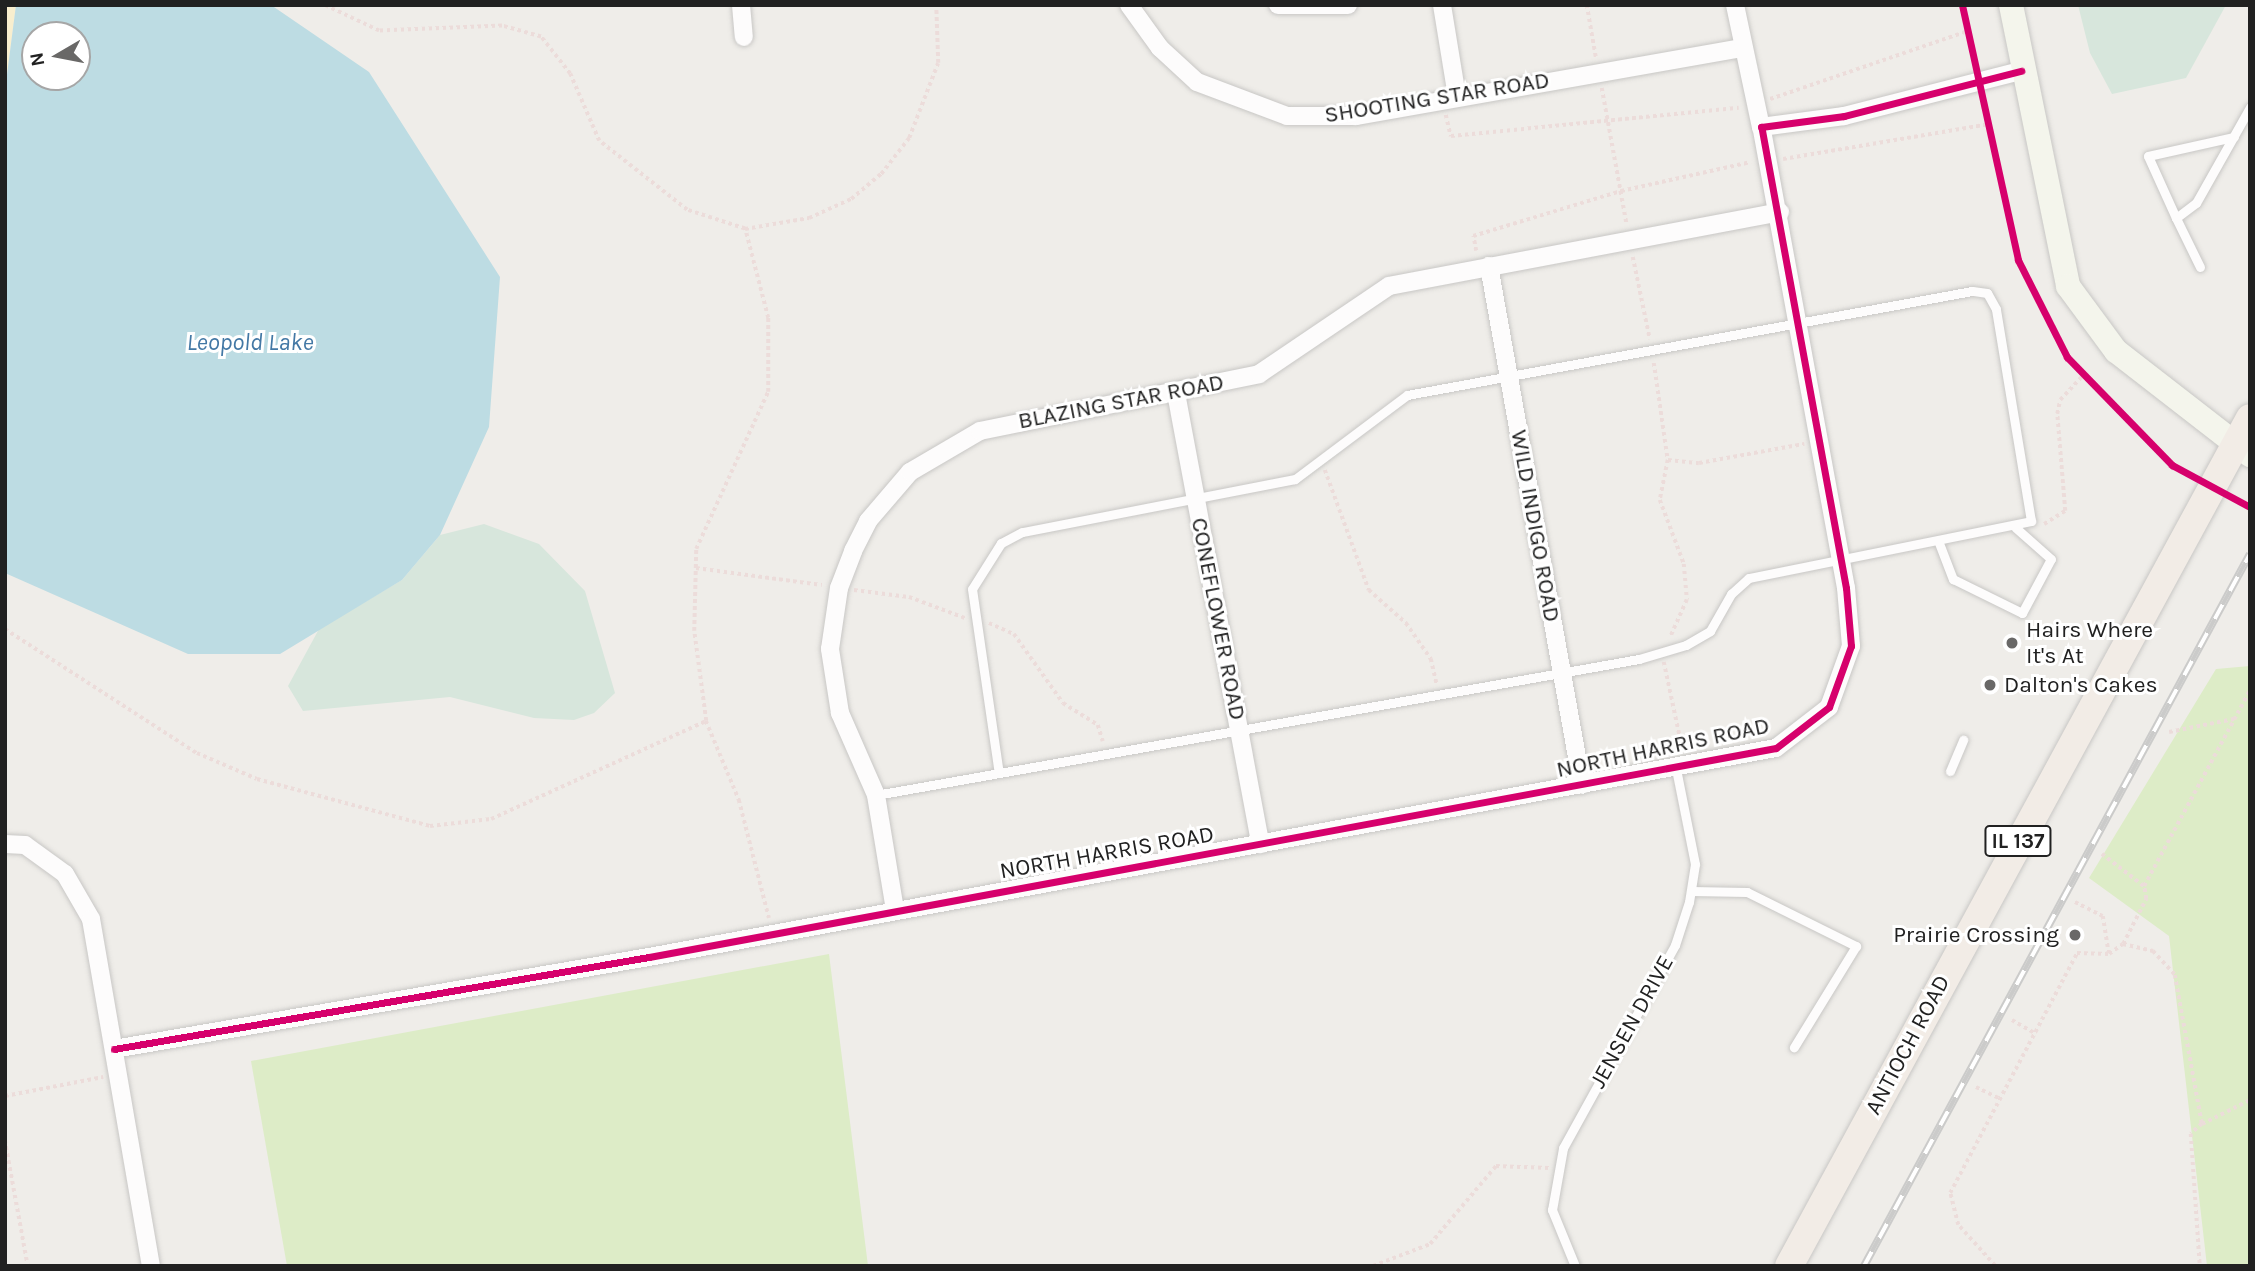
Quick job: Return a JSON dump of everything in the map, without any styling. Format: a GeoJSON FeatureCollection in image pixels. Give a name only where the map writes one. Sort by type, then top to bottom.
{"type":"FeatureCollection","features":[{"type":"Feature","properties":{"kind":"main road"},"geometry":{"type":"LineString","coordinates":[[2011,5],[2021,71],[2068,286],[2116,351],[2243,450]]}},
{"type":"Feature","properties":{"kind":"main road","name":"ANTIOCH ROAD"},"geometry":{"type":"LineString","coordinates":[[1788,1266],[2243,450],[2250,418]]}},
{"type":"Feature","properties":{"kind":"street"},"geometry":{"type":"LineString","coordinates":[[741,5],[744,37]]}},
{"type":"Feature","properties":{"kind":"street","name":"SHOOTING STAR ROAD"},"geometry":{"type":"LineString","coordinates":[[1129,5],[1178,68],[1244,105],[1287,116],[1336,118],[1742,48]]}},
{"type":"Feature","properties":{"kind":"street"},"geometry":{"type":"LineString","coordinates":[[1278,5],[1348,5]]}},
{"type":"Feature","properties":{"kind":"street"},"geometry":{"type":"LineString","coordinates":[[1442,5],[1450,99]]}},
{"type":"Feature","properties":{"kind":"street","name":"NORTH HARRIS ROAD"},"geometry":{"type":"LineString","coordinates":[[114,1049],[649,957],[1681,768],[1776,748],[1829,708],[1851,646],[1842,560],[1818,442],[1780,212],[1742,48],[1735,5]]}},
{"type":"Feature","properties":{"kind":"street"},"geometry":{"type":"LineString","coordinates":[[1761,127],[1844,116],[2021,71]]}},
{"type":"Feature","properties":{"kind":"street","name":"BLAZING STAR ROAD"},"geometry":{"type":"LineString","coordinates":[[895,910],[876,795],[832,682],[839,588],[867,521],[910,472],[952,443],[1034,416],[1176,393],[1284,362],[1389,286],[1780,212]]}},
{"type":"Feature","properties":{"kind":"street","name":"WILD INDIGO ROAD"},"geometry":{"type":"LineString","coordinates":[[1484,267],[1508,373],[1582,785]]}},
{"type":"Feature","properties":{"kind":"street","name":"CONEFLOWER ROAD"},"geometry":{"type":"LineString","coordinates":[[1176,393],[1260,844]]}},
{"type":"Feature","properties":{"kind":"street"},"geometry":{"type":"LineString","coordinates":[[5,844],[24,845],[65,874],[91,919],[151,1266]]}},
{"type":"Feature","properties":{"kind":"lane"},"geometry":{"type":"LineString","coordinates":[[2176,218],[2196,203],[2250,107]]}},
{"type":"Feature","properties":{"kind":"lane"},"geometry":{"type":"LineString","coordinates":[[2200,267],[2148,156],[2234,137]]}},
{"type":"Feature","properties":{"kind":"lane"},"geometry":{"type":"LineString","coordinates":[[876,795],[1107,754],[1662,652],[1710,631],[1731,594],[1749,578],[2016,528],[2031,521],[1996,309],[1987,293],[1508,373],[1407,395],[1295,479],[1043,526],[1001,543],[972,589],[973,621],[999,773]]}},
{"type":"Feature","properties":{"kind":"lane"},"geometry":{"type":"LineString","coordinates":[[1939,543],[1953,579],[2022,613],[2051,559],[2016,528]]}},
{"type":"Feature","properties":{"kind":"lane"},"geometry":{"type":"LineString","coordinates":[[1951,771],[1963,740]]}},
{"type":"Feature","properties":{"kind":"lane","name":"JENSEN DRIVE"},"geometry":{"type":"LineString","coordinates":[[1575,1266],[1552,1210],[1557,1169],[1675,944],[1691,891],[1693,847],[1681,768]]}},
{"type":"Feature","properties":{"kind":"lane"},"geometry":{"type":"LineString","coordinates":[[1691,891],[1747,892],[1856,946],[1794,1047]]}},
{"type":"Feature","properties":{"kind":"path"},"geometry":{"type":"LineString","coordinates":[[324,5],[379,31],[502,26],[541,37],[570,74],[599,141],[687,210],[745,229],[809,218],[851,199],[881,174],[909,138],[939,63],[936,5]]}},
{"type":"Feature","properties":{"kind":"path"},"geometry":{"type":"LineString","coordinates":[[1587,5],[1629,240],[1652,348],[1668,460],[1660,500],[1684,564],[1687,600],[1662,652],[1681,768]]}},
{"type":"Feature","properties":{"kind":"path"},"geometry":{"type":"LineString","coordinates":[[1964,18],[1971,44]]}},
{"type":"Feature","properties":{"kind":"path"},"geometry":{"type":"LineString","coordinates":[[1450,99],[1451,136],[1608,122],[1755,104],[1966,31]]}},
{"type":"Feature","properties":{"kind":"path"},"geometry":{"type":"LineString","coordinates":[[1988,113],[1994,136]]}},
{"type":"Feature","properties":{"kind":"path"},"geometry":{"type":"LineString","coordinates":[[1484,267],[1473,236],[1621,191],[1738,162],[1769,161],[1991,124]]}},
{"type":"Feature","properties":{"kind":"path"},"geometry":{"type":"LineString","coordinates":[[745,229],[768,318],[768,392],[702,529],[695,568],[694,631],[706,721],[739,800],[773,934]]}},
{"type":"Feature","properties":{"kind":"path"},"geometry":{"type":"LineString","coordinates":[[2076,365],[2093,381]]}},
{"type":"Feature","properties":{"kind":"path"},"geometry":{"type":"LineString","coordinates":[[2031,521],[2043,524],[2065,511],[2057,414],[2060,400],[2085,373]]}},
{"type":"Feature","properties":{"kind":"path"},"geometry":{"type":"LineString","coordinates":[[1668,460],[1699,463],[1818,442]]}},
{"type":"Feature","properties":{"kind":"path"},"geometry":{"type":"LineString","coordinates":[[1319,461],[1336,487],[1369,590],[1406,623],[1431,659],[1439,692]]}},
{"type":"Feature","properties":{"kind":"path"},"geometry":{"type":"LineString","coordinates":[[695,568],[909,597],[973,621],[1001,624],[1014,634],[1063,703],[1098,725],[1107,754]]}},
{"type":"Feature","properties":{"kind":"path"},"geometry":{"type":"LineString","coordinates":[[5,629],[197,753],[257,779],[430,826],[491,819],[706,721]]}},
{"type":"Feature","properties":{"kind":"path"},"geometry":{"type":"LineString","coordinates":[[1995,1266],[1958,1225],[1949,1200],[2077,953],[2109,954],[2123,944],[2146,899],[2144,886],[2250,690]]}},
{"type":"Feature","properties":{"kind":"path"},"geometry":{"type":"LineString","coordinates":[[2169,732],[2234,719]]}},
{"type":"Feature","properties":{"kind":"path"},"geometry":{"type":"LineString","coordinates":[[2102,854],[2144,886]]}},
{"type":"Feature","properties":{"kind":"path"},"geometry":{"type":"LineString","coordinates":[[2075,902],[2103,916],[2109,954]]}},
{"type":"Feature","properties":{"kind":"path"},"geometry":{"type":"LineString","coordinates":[[2123,944],[2153,951],[2175,975],[2202,1124]]}},
{"type":"Feature","properties":{"kind":"path"},"geometry":{"type":"LineString","coordinates":[[2012,1020],[2036,1034]]}},
{"type":"Feature","properties":{"kind":"path"},"geometry":{"type":"LineString","coordinates":[[5,1096],[118,1075]]}},
{"type":"Feature","properties":{"kind":"path"},"geometry":{"type":"LineString","coordinates":[[1976,1087],[2001,1099]]}},
{"type":"Feature","properties":{"kind":"path"},"geometry":{"type":"LineString","coordinates":[[2200,1266],[2191,1134],[2202,1124],[2250,1100]]}},
{"type":"Feature","properties":{"kind":"path"},"geometry":{"type":"LineString","coordinates":[[5,1140],[28,1266]]}},
{"type":"Feature","properties":{"kind":"path"},"geometry":{"type":"LineString","coordinates":[[1373,1266],[1430,1244],[1496,1166],[1557,1169]]}},
{"type":"Feature","properties":{"kind":"green space"},"geometry":{"type":"Polygon","coordinates":[[[2250,666],[2250,1266],[2207,1266],[2169,936],[2089,878],[2216,669],[2250,666]]]}},
{"type":"Feature","properties":{"kind":"green space"},"geometry":{"type":"Polygon","coordinates":[[[829,954],[868,1266],[287,1266],[251,1061],[829,954]]]}},
{"type":"Feature","properties":{"kind":"shaded area"},"geometry":{"type":"Polygon","coordinates":[[[2078,5],[2226,5],[2186,78],[2112,94],[2090,53],[2078,5]]]}},
{"type":"Feature","properties":{"kind":"shaded area"},"geometry":{"type":"Polygon","coordinates":[[[484,524],[539,544],[585,591],[615,693],[594,713],[574,720],[534,718],[450,697],[303,711],[288,686],[319,629],[402,580],[440,535],[484,524]]]}},
{"type":"Feature","properties":{"kind":"sand"},"geometry":{"type":"Polygon","coordinates":[[[5,5],[16,5],[5,90],[5,5]]]}},
{"type":"Feature","properties":{"kind":"water","name":"Leopold Lake"},"geometry":{"type":"Polygon","coordinates":[[[16,5],[271,5],[369,72],[500,277],[489,427],[440,535],[402,580],[280,654],[188,654],[5,573],[5,90],[16,5]]]}},
{"type":"Feature","properties":{"kind":"railway"},"geometry":{"type":"LineString","coordinates":[[1864,1266],[2250,554]]}},
{"type":"Feature","properties":{"kind":"cycle path"},"geometry":{"type":"LineString","coordinates":[[1962,5],[2018,260],[2067,357],[2172,465],[2250,507]]}},
{"type":"Feature","properties":{"kind":"cycle path"},"geometry":{"type":"LineString","coordinates":[[114,1049],[649,957],[1776,748],[1829,707],[1851,646],[1846,588],[1761,127],[1844,116],[2021,71]]}},
{"type":"Feature","properties":{"kind":"place","name":"Hairs Where It's At"},"geometry":{"type":"Point","coordinates":[2012,643]}},
{"type":"Feature","properties":{"kind":"place","name":"Dalton's Cakes"},"geometry":{"type":"Point","coordinates":[1990,685]}},
{"type":"Feature","properties":{"kind":"place","name":"Prairie Crossing"},"geometry":{"type":"Point","coordinates":[2075,935]}}]}
